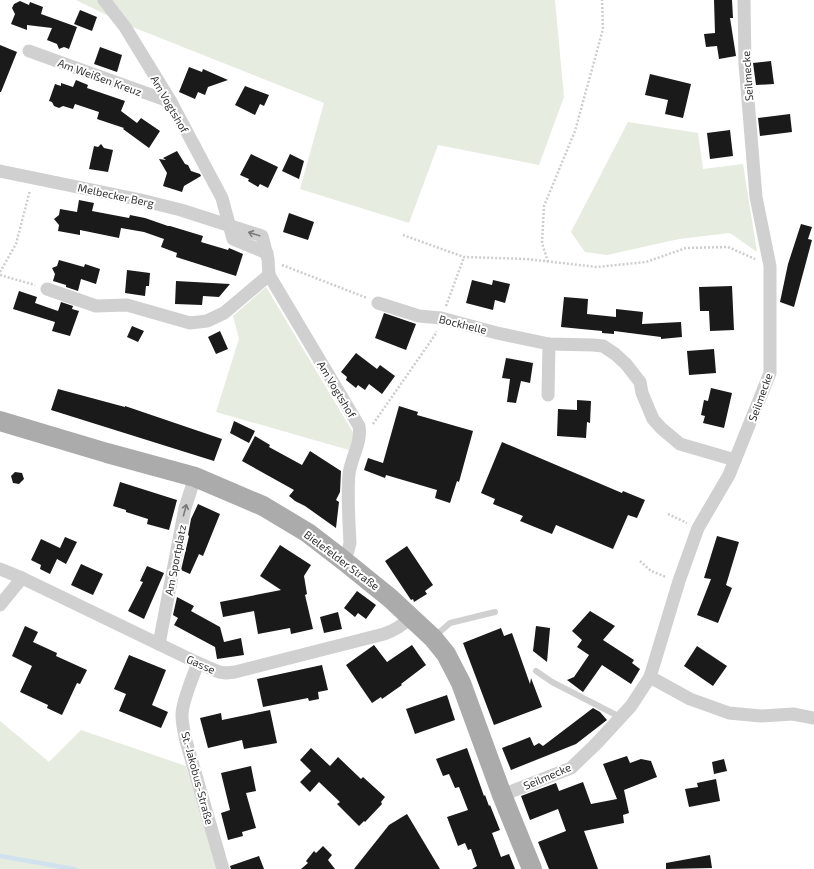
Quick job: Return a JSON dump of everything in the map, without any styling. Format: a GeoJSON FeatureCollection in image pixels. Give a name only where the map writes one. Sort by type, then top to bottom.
{"type":"FeatureCollection","features":[{"type":"Feature","properties":{"kind":"main road","name":"Bielefelder Straße"},"geometry":{"type":"LineString","coordinates":[[0,421],[107,453],[196,477],[263,506],[308,534],[343,560],[411,617],[433,638],[446,654],[461,683],[502,794],[532,869]]}},
{"type":"Feature","properties":{"kind":"street","name":"Am Vogtshof"},"geometry":{"type":"LineString","coordinates":[[104,0],[125,27],[171,102],[222,198],[229,226],[262,236],[267,256],[269,275],[359,426],[360,434]]}},
{"type":"Feature","properties":{"kind":"street","name":"Seilmecke"},"geometry":{"type":"LineString","coordinates":[[502,794],[571,768],[631,706],[650,677],[679,581],[698,528],[729,475],[770,373],[770,266],[756,197],[745,64],[744,0]]}},
{"type":"Feature","properties":{"kind":"street","name":"Am Weißen Kreuz"},"geometry":{"type":"LineString","coordinates":[[29,51],[171,102]]}},
{"type":"Feature","properties":{"kind":"street","name":"Melbecker Berg"},"geometry":{"type":"LineString","coordinates":[[0,171],[33,179],[142,200],[181,210],[229,226]]}},
{"type":"Feature","properties":{"kind":"street"},"geometry":{"type":"LineString","coordinates":[[47,289],[96,306],[127,305],[190,323],[207,321],[224,313],[269,275]]}},
{"type":"Feature","properties":{"kind":"street","name":"Bockhelle"},"geometry":{"type":"LineString","coordinates":[[378,303],[419,316],[441,318],[497,333],[549,344],[604,346],[626,364],[640,382],[642,393],[653,419],[661,428],[680,444],[735,460]]}},
{"type":"Feature","properties":{"kind":"street"},"geometry":{"type":"LineString","coordinates":[[548,395],[549,344]]}},
{"type":"Feature","properties":{"kind":"street"},"geometry":{"type":"LineString","coordinates":[[343,560],[350,543],[350,474],[353,457],[360,434]]}},
{"type":"Feature","properties":{"kind":"street","name":"Am Sportplatz"},"geometry":{"type":"LineString","coordinates":[[159,644],[182,521],[196,477]]}},
{"type":"Feature","properties":{"kind":"street","name":"Gasse"},"geometry":{"type":"LineString","coordinates":[[0,569],[22,578],[219,672],[235,672],[384,634],[402,626],[411,617]]}},
{"type":"Feature","properties":{"kind":"street"},"geometry":{"type":"LineString","coordinates":[[0,605],[22,578]]}},
{"type":"Feature","properties":{"kind":"street","name":"St.-Jakobus-Straße"},"geometry":{"type":"LineString","coordinates":[[198,663],[183,706],[183,722],[186,741],[224,869]]}},
{"type":"Feature","properties":{"kind":"street"},"geometry":{"type":"LineString","coordinates":[[650,677],[690,699],[729,713],[761,716],[793,714],[814,718]]}},
{"type":"Feature","properties":{"kind":"lane"},"geometry":{"type":"LineString","coordinates":[[433,638],[450,623],[496,612]]}},
{"type":"Feature","properties":{"kind":"lane"},"geometry":{"type":"LineString","coordinates":[[536,671],[552,682],[620,717]]}},
{"type":"Feature","properties":{"kind":"path"},"geometry":{"type":"LineString","coordinates":[[548,262],[542,243],[544,206],[575,130],[603,29],[602,0]]}},
{"type":"Feature","properties":{"kind":"path"},"geometry":{"type":"LineString","coordinates":[[0,272],[16,244],[33,179]]}},
{"type":"Feature","properties":{"kind":"path"},"geometry":{"type":"LineString","coordinates":[[404,235],[464,257],[527,259],[597,267],[646,262],[686,248],[728,247],[770,266]]}},
{"type":"Feature","properties":{"kind":"path"},"geometry":{"type":"LineString","coordinates":[[267,256],[378,303]]}},
{"type":"Feature","properties":{"kind":"path"},"geometry":{"type":"LineString","coordinates":[[360,434],[368,432],[435,335],[464,257]]}},
{"type":"Feature","properties":{"kind":"path"},"geometry":{"type":"LineString","coordinates":[[0,276],[47,289]]}},
{"type":"Feature","properties":{"kind":"path"},"geometry":{"type":"LineString","coordinates":[[668,514],[698,528]]}},
{"type":"Feature","properties":{"kind":"path"},"geometry":{"type":"LineString","coordinates":[[640,561],[651,571],[662,576]]}},
{"type":"Feature","properties":{"kind":"shaded area"},"geometry":{"type":"Polygon","coordinates":[[[76,0],[555,0],[564,97],[539,165],[438,145],[409,223],[300,189],[324,103],[125,24],[76,0]]]}},
{"type":"Feature","properties":{"kind":"shaded area"},"geometry":{"type":"Polygon","coordinates":[[[628,122],[698,133],[703,169],[743,164],[757,252],[730,233],[679,239],[607,255],[585,252],[571,232],[628,122]]]}},
{"type":"Feature","properties":{"kind":"shaded area"},"geometry":{"type":"Polygon","coordinates":[[[266,287],[354,434],[349,450],[216,412],[239,339],[233,316],[266,287]]]}},
{"type":"Feature","properties":{"kind":"shaded area"},"geometry":{"type":"Polygon","coordinates":[[[0,721],[49,762],[81,730],[186,766],[219,869],[0,869],[0,721]]]}},
{"type":"Feature","properties":{"kind":"building"},"geometry":{"type":"Polygon","coordinates":[[[714,0],[732,0],[733,18],[730,18],[736,56],[719,59],[717,46],[706,47],[704,34],[715,33],[714,0]]]}},
{"type":"Feature","properties":{"kind":"building"},"geometry":{"type":"Polygon","coordinates":[[[20,1],[29,5],[30,2],[43,7],[41,14],[77,27],[69,49],[64,47],[59,49],[57,44],[47,40],[52,28],[27,25],[27,30],[11,24],[15,14],[12,8],[14,4],[20,1]]]}},
{"type":"Feature","properties":{"kind":"building"},"geometry":{"type":"Polygon","coordinates":[[[80,10],[97,17],[92,31],[74,24],[80,10]]]}},
{"type":"Feature","properties":{"kind":"building"},"geometry":{"type":"Polygon","coordinates":[[[0,45],[17,52],[1,92],[0,92],[0,45]]]}},
{"type":"Feature","properties":{"kind":"building"},"geometry":{"type":"Polygon","coordinates":[[[100,47],[122,55],[117,72],[94,64],[100,47]]]}},
{"type":"Feature","properties":{"kind":"building"},"geometry":{"type":"Polygon","coordinates":[[[771,61],[774,84],[756,85],[753,63],[771,61]]]}},
{"type":"Feature","properties":{"kind":"building"},"geometry":{"type":"Polygon","coordinates":[[[189,67],[202,72],[203,69],[228,80],[208,87],[205,95],[198,92],[195,99],[179,92],[189,67]]]}},
{"type":"Feature","properties":{"kind":"building"},"geometry":{"type":"Polygon","coordinates":[[[650,74],[691,84],[683,118],[665,114],[668,100],[645,95],[650,74]]]}},
{"type":"Feature","properties":{"kind":"building"},"geometry":{"type":"Polygon","coordinates":[[[76,80],[88,85],[87,88],[125,101],[121,111],[137,123],[141,118],[160,131],[149,148],[123,129],[124,128],[97,119],[99,112],[75,104],[73,109],[63,106],[59,108],[54,106],[52,102],[49,101],[55,84],[61,86],[61,83],[73,87],[76,80]]]}},
{"type":"Feature","properties":{"kind":"building"},"geometry":{"type":"Polygon","coordinates":[[[245,86],[269,95],[264,106],[260,104],[255,115],[235,105],[245,86]]]}},
{"type":"Feature","properties":{"kind":"building"},"geometry":{"type":"Polygon","coordinates":[[[790,114],[792,132],[760,136],[758,118],[790,114]]]}},
{"type":"Feature","properties":{"kind":"building"},"geometry":{"type":"Polygon","coordinates":[[[730,130],[733,156],[710,159],[707,133],[730,130]]]}},
{"type":"Feature","properties":{"kind":"building"},"geometry":{"type":"Polygon","coordinates":[[[101,144],[104,148],[113,150],[108,172],[89,169],[94,146],[98,147],[101,144]]]}},
{"type":"Feature","properties":{"kind":"building"},"geometry":{"type":"Polygon","coordinates":[[[177,151],[191,171],[200,174],[201,176],[184,186],[182,192],[163,186],[167,173],[159,159],[166,160],[163,158],[177,151]]]}},
{"type":"Feature","properties":{"kind":"building"},"geometry":{"type":"Polygon","coordinates":[[[251,154],[278,167],[268,188],[260,184],[258,187],[248,181],[249,179],[240,175],[251,154]]]}},
{"type":"Feature","properties":{"kind":"building"},"geometry":{"type":"Polygon","coordinates":[[[290,154],[304,161],[299,179],[282,171],[290,154]]]}},
{"type":"Feature","properties":{"kind":"building"},"geometry":{"type":"Polygon","coordinates":[[[79,200],[94,203],[92,211],[129,218],[130,215],[145,218],[203,236],[201,242],[228,250],[229,248],[243,254],[236,276],[176,257],[177,253],[161,247],[164,239],[144,232],[121,228],[119,238],[80,230],[80,235],[58,231],[59,225],[54,219],[59,215],[60,209],[77,212],[79,200]]]}},
{"type":"Feature","properties":{"kind":"building"},"geometry":{"type":"Polygon","coordinates":[[[289,213],[314,222],[308,240],[283,232],[289,213]]]}},
{"type":"Feature","properties":{"kind":"building"},"geometry":{"type":"Polygon","coordinates":[[[801,224],[812,227],[808,239],[812,240],[794,307],[780,302],[788,264],[801,224]]]}},
{"type":"Feature","properties":{"kind":"building"},"geometry":{"type":"Polygon","coordinates":[[[59,260],[84,267],[85,264],[100,269],[96,284],[81,279],[78,291],[53,281],[55,274],[52,268],[57,266],[59,260]]]}},
{"type":"Feature","properties":{"kind":"building"},"geometry":{"type":"Polygon","coordinates":[[[127,270],[150,273],[149,286],[146,286],[145,296],[125,293],[127,270]]]}},
{"type":"Feature","properties":{"kind":"building"},"geometry":{"type":"Polygon","coordinates":[[[472,280],[492,285],[493,280],[510,284],[505,303],[495,300],[493,310],[466,303],[472,280]]]}},
{"type":"Feature","properties":{"kind":"building"},"geometry":{"type":"Polygon","coordinates":[[[176,281],[230,284],[219,297],[203,296],[202,305],[175,304],[176,281]]]}},
{"type":"Feature","properties":{"kind":"building"},"geometry":{"type":"Polygon","coordinates":[[[732,286],[734,330],[710,331],[709,311],[700,311],[699,287],[732,286]]]}},
{"type":"Feature","properties":{"kind":"building"},"geometry":{"type":"Polygon","coordinates":[[[19,291],[37,297],[35,303],[58,311],[61,302],[73,306],[72,309],[79,311],[70,336],[52,331],[55,322],[13,309],[19,291]]]}},
{"type":"Feature","properties":{"kind":"building"},"geometry":{"type":"Polygon","coordinates":[[[564,297],[588,299],[587,314],[616,317],[616,309],[643,312],[642,324],[681,322],[682,337],[661,339],[661,337],[614,331],[614,334],[602,333],[602,331],[561,327],[564,297]]]}},
{"type":"Feature","properties":{"kind":"building"},"geometry":{"type":"Polygon","coordinates":[[[384,313],[416,324],[406,350],[375,338],[384,313]]]}},
{"type":"Feature","properties":{"kind":"building"},"geometry":{"type":"Polygon","coordinates":[[[132,326],[144,331],[138,342],[127,337],[132,326]]]}},
{"type":"Feature","properties":{"kind":"building"},"geometry":{"type":"Polygon","coordinates":[[[220,331],[228,349],[216,354],[208,337],[220,331]]]}},
{"type":"Feature","properties":{"kind":"building"},"geometry":{"type":"Polygon","coordinates":[[[714,349],[716,373],[689,375],[687,351],[714,349]]]}},
{"type":"Feature","properties":{"kind":"building"},"geometry":{"type":"Polygon","coordinates":[[[356,353],[377,369],[380,365],[395,376],[382,394],[369,384],[365,390],[358,385],[356,388],[346,380],[347,377],[341,372],[356,353]]]}},
{"type":"Feature","properties":{"kind":"building"},"geometry":{"type":"Polygon","coordinates":[[[506,358],[533,363],[530,383],[521,381],[516,403],[507,402],[510,379],[502,378],[506,358]]]}},
{"type":"Feature","properties":{"kind":"building"},"geometry":{"type":"Polygon","coordinates":[[[711,388],[732,393],[724,428],[703,423],[705,416],[701,415],[704,400],[708,401],[711,388]]]}},
{"type":"Feature","properties":{"kind":"building"},"geometry":{"type":"Polygon","coordinates":[[[58,389],[125,406],[222,439],[214,461],[51,410],[58,389]]]}},
{"type":"Feature","properties":{"kind":"building"},"geometry":{"type":"Polygon","coordinates":[[[577,400],[591,401],[590,423],[587,422],[586,438],[557,436],[558,409],[577,410],[577,400]]]}},
{"type":"Feature","properties":{"kind":"building"},"geometry":{"type":"Polygon","coordinates":[[[399,406],[418,412],[417,415],[473,431],[459,482],[457,481],[450,503],[435,498],[437,490],[386,475],[385,478],[364,470],[368,458],[383,463],[399,406]]]}},
{"type":"Feature","properties":{"kind":"building"},"geometry":{"type":"Polygon","coordinates":[[[234,421],[255,431],[249,443],[230,433],[234,421]]]}},
{"type":"Feature","properties":{"kind":"building"},"geometry":{"type":"Polygon","coordinates":[[[255,436],[270,445],[269,447],[302,465],[310,451],[341,471],[340,492],[336,500],[339,502],[336,528],[289,496],[294,490],[242,461],[255,436]]]}},
{"type":"Feature","properties":{"kind":"building"},"geometry":{"type":"Polygon","coordinates":[[[502,442],[622,493],[623,491],[645,500],[637,518],[628,515],[613,549],[556,525],[552,534],[520,521],[523,516],[493,504],[495,499],[481,493],[502,442]]]}},
{"type":"Feature","properties":{"kind":"building"},"geometry":{"type":"Polygon","coordinates":[[[15,472],[22,473],[24,479],[19,484],[13,483],[11,476],[15,472]]]}},
{"type":"Feature","properties":{"kind":"building"},"geometry":{"type":"Polygon","coordinates":[[[120,482],[177,500],[169,530],[147,524],[148,519],[113,506],[120,482]]]}},
{"type":"Feature","properties":{"kind":"building"},"geometry":{"type":"Polygon","coordinates":[[[198,504],[220,514],[203,556],[199,554],[190,574],[181,570],[189,536],[191,519],[198,504]]]}},
{"type":"Feature","properties":{"kind":"building"},"geometry":{"type":"Polygon","coordinates":[[[717,536],[739,542],[726,585],[732,588],[718,623],[697,615],[711,579],[704,578],[717,536]]]}},
{"type":"Feature","properties":{"kind":"building"},"geometry":{"type":"Polygon","coordinates":[[[65,537],[77,542],[66,564],[57,559],[50,574],[40,569],[41,565],[31,560],[41,539],[60,548],[65,537]]]}},
{"type":"Feature","properties":{"kind":"building"},"geometry":{"type":"Polygon","coordinates":[[[280,545],[311,565],[304,576],[307,594],[305,595],[313,629],[291,634],[290,628],[258,634],[254,611],[223,617],[220,602],[281,590],[260,576],[280,545]]]}},
{"type":"Feature","properties":{"kind":"building"},"geometry":{"type":"Polygon","coordinates":[[[407,546],[433,585],[425,591],[427,594],[414,602],[413,599],[411,600],[385,561],[407,546]]]}},
{"type":"Feature","properties":{"kind":"building"},"geometry":{"type":"Polygon","coordinates":[[[81,564],[103,574],[93,595],[71,585],[81,564]]]}},
{"type":"Feature","properties":{"kind":"building"},"geometry":{"type":"Polygon","coordinates":[[[147,566],[164,573],[144,619],[128,611],[143,582],[140,581],[147,566]]]}},
{"type":"Feature","properties":{"kind":"building"},"geometry":{"type":"Polygon","coordinates":[[[357,591],[376,605],[366,619],[358,613],[355,617],[344,608],[357,591]]]}},
{"type":"Feature","properties":{"kind":"building"},"geometry":{"type":"Polygon","coordinates":[[[177,597],[194,606],[191,611],[220,627],[224,642],[241,638],[244,655],[217,659],[215,647],[174,625],[178,618],[173,615],[177,597]]]}},
{"type":"Feature","properties":{"kind":"building"},"geometry":{"type":"Polygon","coordinates":[[[590,611],[615,626],[603,640],[634,660],[632,663],[640,669],[631,684],[602,665],[583,692],[567,680],[574,677],[589,655],[577,647],[582,640],[572,631],[590,611]]]}},
{"type":"Feature","properties":{"kind":"building"},"geometry":{"type":"Polygon","coordinates":[[[338,612],[342,629],[324,633],[320,617],[338,612]]]}},
{"type":"Feature","properties":{"kind":"building"},"geometry":{"type":"Polygon","coordinates":[[[25,626],[38,632],[33,642],[57,653],[56,656],[87,670],[80,684],[77,683],[62,715],[47,708],[48,705],[20,692],[32,666],[12,656],[25,626]]]}},
{"type":"Feature","properties":{"kind":"building"},"geometry":{"type":"Polygon","coordinates":[[[536,626],[550,628],[547,662],[533,651],[536,626]]]}},
{"type":"Feature","properties":{"kind":"building"},"geometry":{"type":"Polygon","coordinates":[[[501,628],[504,636],[512,633],[530,684],[531,678],[542,707],[494,725],[463,643],[501,628]]]}},
{"type":"Feature","properties":{"kind":"building"},"geometry":{"type":"Polygon","coordinates":[[[374,645],[387,662],[412,645],[426,665],[401,684],[402,685],[382,699],[381,697],[372,703],[346,665],[374,645]]]}},
{"type":"Feature","properties":{"kind":"building"},"geometry":{"type":"Polygon","coordinates":[[[697,646],[727,666],[713,686],[684,666],[697,646]]]}},
{"type":"Feature","properties":{"kind":"building"},"geometry":{"type":"Polygon","coordinates":[[[129,655],[166,670],[152,705],[168,712],[161,728],[119,711],[126,694],[114,689],[129,655]]]}},
{"type":"Feature","properties":{"kind":"building"},"geometry":{"type":"Polygon","coordinates":[[[322,665],[328,690],[318,692],[319,699],[309,701],[308,698],[263,707],[257,679],[322,665]]]}},
{"type":"Feature","properties":{"kind":"building"},"geometry":{"type":"Polygon","coordinates":[[[447,695],[455,720],[415,734],[406,709],[447,695]]]}},
{"type":"Feature","properties":{"kind":"building"},"geometry":{"type":"Polygon","coordinates":[[[593,708],[600,712],[607,720],[576,744],[511,770],[502,748],[530,737],[534,746],[539,743],[543,746],[593,708]]]}},
{"type":"Feature","properties":{"kind":"building"},"geometry":{"type":"Polygon","coordinates":[[[270,710],[277,743],[244,749],[242,740],[208,748],[200,718],[221,713],[222,720],[270,710]]]}},
{"type":"Feature","properties":{"kind":"building"},"geometry":{"type":"Polygon","coordinates":[[[311,748],[330,766],[338,757],[361,779],[363,777],[385,797],[381,802],[382,804],[365,822],[364,821],[359,826],[337,804],[340,802],[319,782],[310,792],[300,782],[311,771],[300,760],[311,748]]]}},
{"type":"Feature","properties":{"kind":"building"},"geometry":{"type":"Polygon","coordinates":[[[467,748],[484,796],[485,795],[489,806],[490,805],[500,830],[492,833],[501,857],[509,854],[515,869],[472,869],[477,866],[471,849],[468,850],[465,843],[458,846],[447,817],[468,810],[459,787],[455,788],[449,774],[443,776],[436,759],[467,748]]]}},
{"type":"Feature","properties":{"kind":"building"},"geometry":{"type":"Polygon","coordinates":[[[627,756],[630,763],[641,759],[651,761],[657,777],[624,790],[629,813],[623,815],[624,823],[584,831],[598,869],[549,869],[538,842],[566,831],[558,809],[530,820],[521,796],[556,783],[559,791],[583,782],[591,804],[617,799],[603,764],[627,756]]]}},
{"type":"Feature","properties":{"kind":"building"},"geometry":{"type":"Polygon","coordinates":[[[724,759],[727,771],[714,774],[712,762],[724,759]]]}},
{"type":"Feature","properties":{"kind":"building"},"geometry":{"type":"Polygon","coordinates":[[[251,766],[256,791],[246,793],[256,828],[242,832],[243,836],[228,840],[221,813],[230,810],[221,773],[251,766]]]}},
{"type":"Feature","properties":{"kind":"building"},"geometry":{"type":"Polygon","coordinates":[[[716,779],[720,801],[689,807],[685,789],[698,787],[697,783],[716,779]]]}},
{"type":"Feature","properties":{"kind":"building"},"geometry":{"type":"Polygon","coordinates":[[[407,814],[440,869],[354,869],[389,825],[407,814]]]}},
{"type":"Feature","properties":{"kind":"building"},"geometry":{"type":"Polygon","coordinates":[[[323,846],[332,855],[328,860],[335,869],[301,869],[308,863],[306,861],[314,851],[316,853],[323,846]]]}},
{"type":"Feature","properties":{"kind":"building"},"geometry":{"type":"Polygon","coordinates":[[[710,855],[712,868],[666,869],[666,863],[710,855]]]}},
{"type":"Feature","properties":{"kind":"building"},"geometry":{"type":"Polygon","coordinates":[[[259,856],[264,869],[231,869],[230,866],[259,856]]]}},
{"type":"Feature","properties":{"kind":"waterway"},"geometry":{"type":"LineString","coordinates":[[0,856],[74,869]]}}]}
